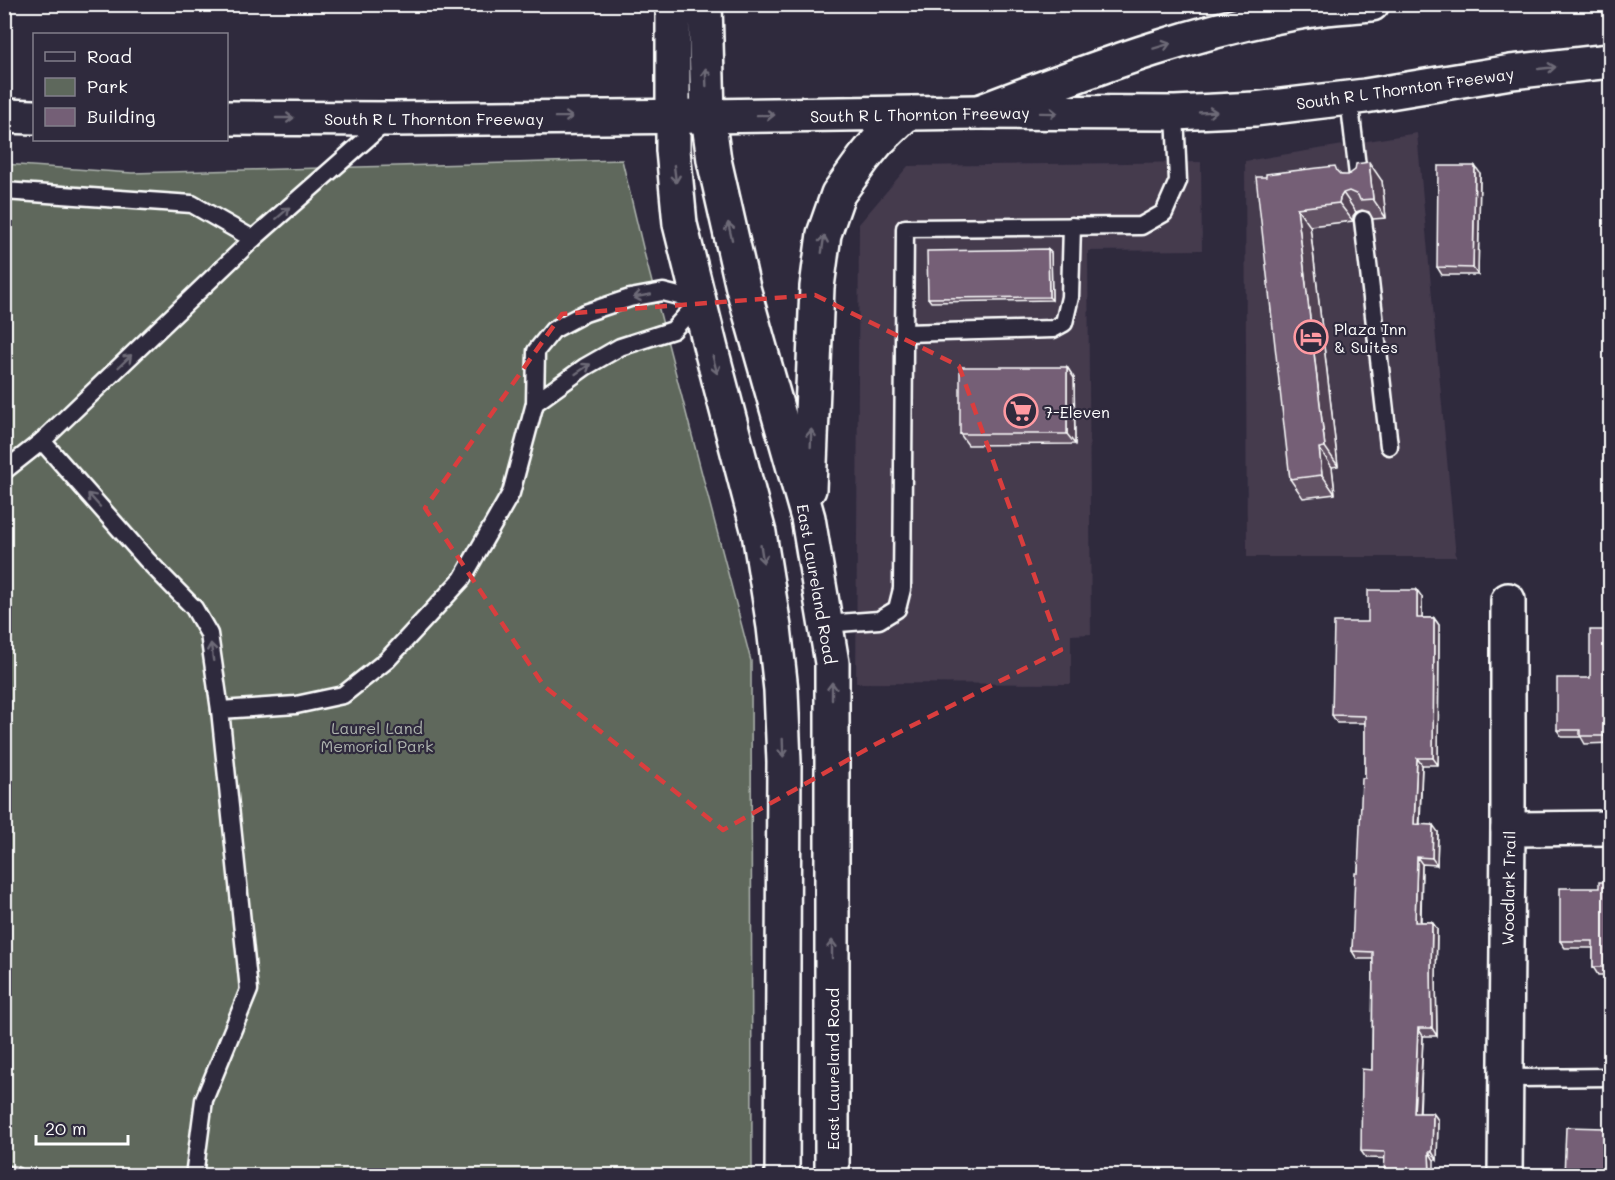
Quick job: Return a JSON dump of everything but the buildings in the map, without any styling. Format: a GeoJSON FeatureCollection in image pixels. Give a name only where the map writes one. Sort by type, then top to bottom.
{"type":"FeatureCollection","features":[{"type":"Feature","properties":{"kind":"main road"},"geometry":{"type":"LineString","coordinates":[[673,4],[673,161],[680,224],[759,533],[774,627],[781,690],[784,762],[782,1176]]}},
{"type":"Feature","properties":{"kind":"main road","name":"East Laureland Road"},"geometry":{"type":"LineString","coordinates":[[705,4],[708,116],[714,160],[744,288],[808,518],[832,663],[832,1176]]}},
{"type":"Feature","properties":{"kind":"main road"},"geometry":{"type":"LineString","coordinates":[[979,112],[1106,63],[1186,39],[1279,16],[1372,4]]}},
{"type":"Feature","properties":{"kind":"main road","name":"South R L Thornton Freeway"},"geometry":{"type":"LineString","coordinates":[[228,118],[390,119],[979,112],[1175,113],[1255,109],[1348,98],[1511,72],[1611,61]]}},
{"type":"Feature","properties":{"kind":"main road"},"geometry":{"type":"LineString","coordinates":[[808,518],[817,288],[824,234],[838,194],[871,150],[906,114]]}},
{"type":"Feature","properties":{"kind":"main road"},"geometry":{"type":"LineString","coordinates":[[4,116],[33,117]]}},
{"type":"Feature","properties":{"kind":"main road"},"geometry":{"type":"LineString","coordinates":[[699,301],[744,288]]}},
{"type":"Feature","properties":{"kind":"main road","name":"Woodlark Trail"},"geometry":{"type":"LineString","coordinates":[[1505,1176],[1508,600]]}},
{"type":"Feature","properties":{"kind":"main road"},"geometry":{"type":"LineString","coordinates":[[1508,829],[1611,828]]}},
{"type":"Feature","properties":{"kind":"lane"},"geometry":{"type":"LineString","coordinates":[[1348,98],[1359,184]]}},
{"type":"Feature","properties":{"kind":"lane"},"geometry":{"type":"LineString","coordinates":[[825,624],[879,620],[897,609],[902,590],[905,228],[1141,226],[1164,213],[1178,181],[1175,113]]}},
{"type":"Feature","properties":{"kind":"lane"},"geometry":{"type":"LineString","coordinates":[[4,471],[42,441],[253,239],[390,119]]}},
{"type":"Feature","properties":{"kind":"lane"},"geometry":{"type":"LineString","coordinates":[[4,191],[192,204],[253,239]]}},
{"type":"Feature","properties":{"kind":"lane"},"geometry":{"type":"LineString","coordinates":[[1363,220],[1389,446]]}},
{"type":"Feature","properties":{"kind":"lane"},"geometry":{"type":"LineString","coordinates":[[904,333],[1053,329],[1064,323],[1070,297],[1072,226]]}},
{"type":"Feature","properties":{"kind":"lane"},"geometry":{"type":"LineString","coordinates":[[220,710],[296,705],[343,694],[387,660],[462,579],[511,493],[535,403],[536,351],[553,330],[585,313],[630,298],[663,292],[699,301],[673,330],[620,347],[585,367],[535,403]]}},
{"type":"Feature","properties":{"kind":"lane"},"geometry":{"type":"LineString","coordinates":[[42,441],[147,560],[194,608],[209,634],[220,710],[249,990],[204,1100],[194,1176]]}},
{"type":"Feature","properties":{"kind":"lane"},"geometry":{"type":"LineString","coordinates":[[1506,1078],[1611,1077]]}},
{"type":"Feature","properties":{"kind":"lane"},"geometry":{"type":"LineString","coordinates":[[4,1174],[15,1176]]}},
{"type":"Feature","properties":{"kind":"highlighted area"},"geometry":{"type":"Polygon","coordinates":[[[815,295],[959,366],[1061,650],[876,744],[723,830],[544,686],[425,508],[562,314],[815,295]]]}},
{"type":"Feature","properties":{"kind":"shaded area"},"geometry":{"type":"Polygon","coordinates":[[[1417,133],[1456,557],[1247,557],[1245,161],[1417,133]]]}},
{"type":"Feature","properties":{"kind":"shaded area"},"geometry":{"type":"Polygon","coordinates":[[[1201,162],[1202,250],[1088,251],[1091,634],[1071,635],[1071,684],[856,683],[859,224],[908,166],[1201,162]]]}},
{"type":"Feature","properties":{"kind":"green space","name":"Laurel Land Memorial Park"},"geometry":{"type":"Polygon","coordinates":[[[622,160],[751,661],[752,1175],[5,1175],[4,164],[132,173],[622,160]]]}},
{"type":"Feature","properties":{"kind":"place","name":"Plaza Inn & Suites"},"geometry":{"type":"Point","coordinates":[1311,337]}},
{"type":"Feature","properties":{"kind":"place","name":"7-Eleven"},"geometry":{"type":"Point","coordinates":[1021,411]}}]}
